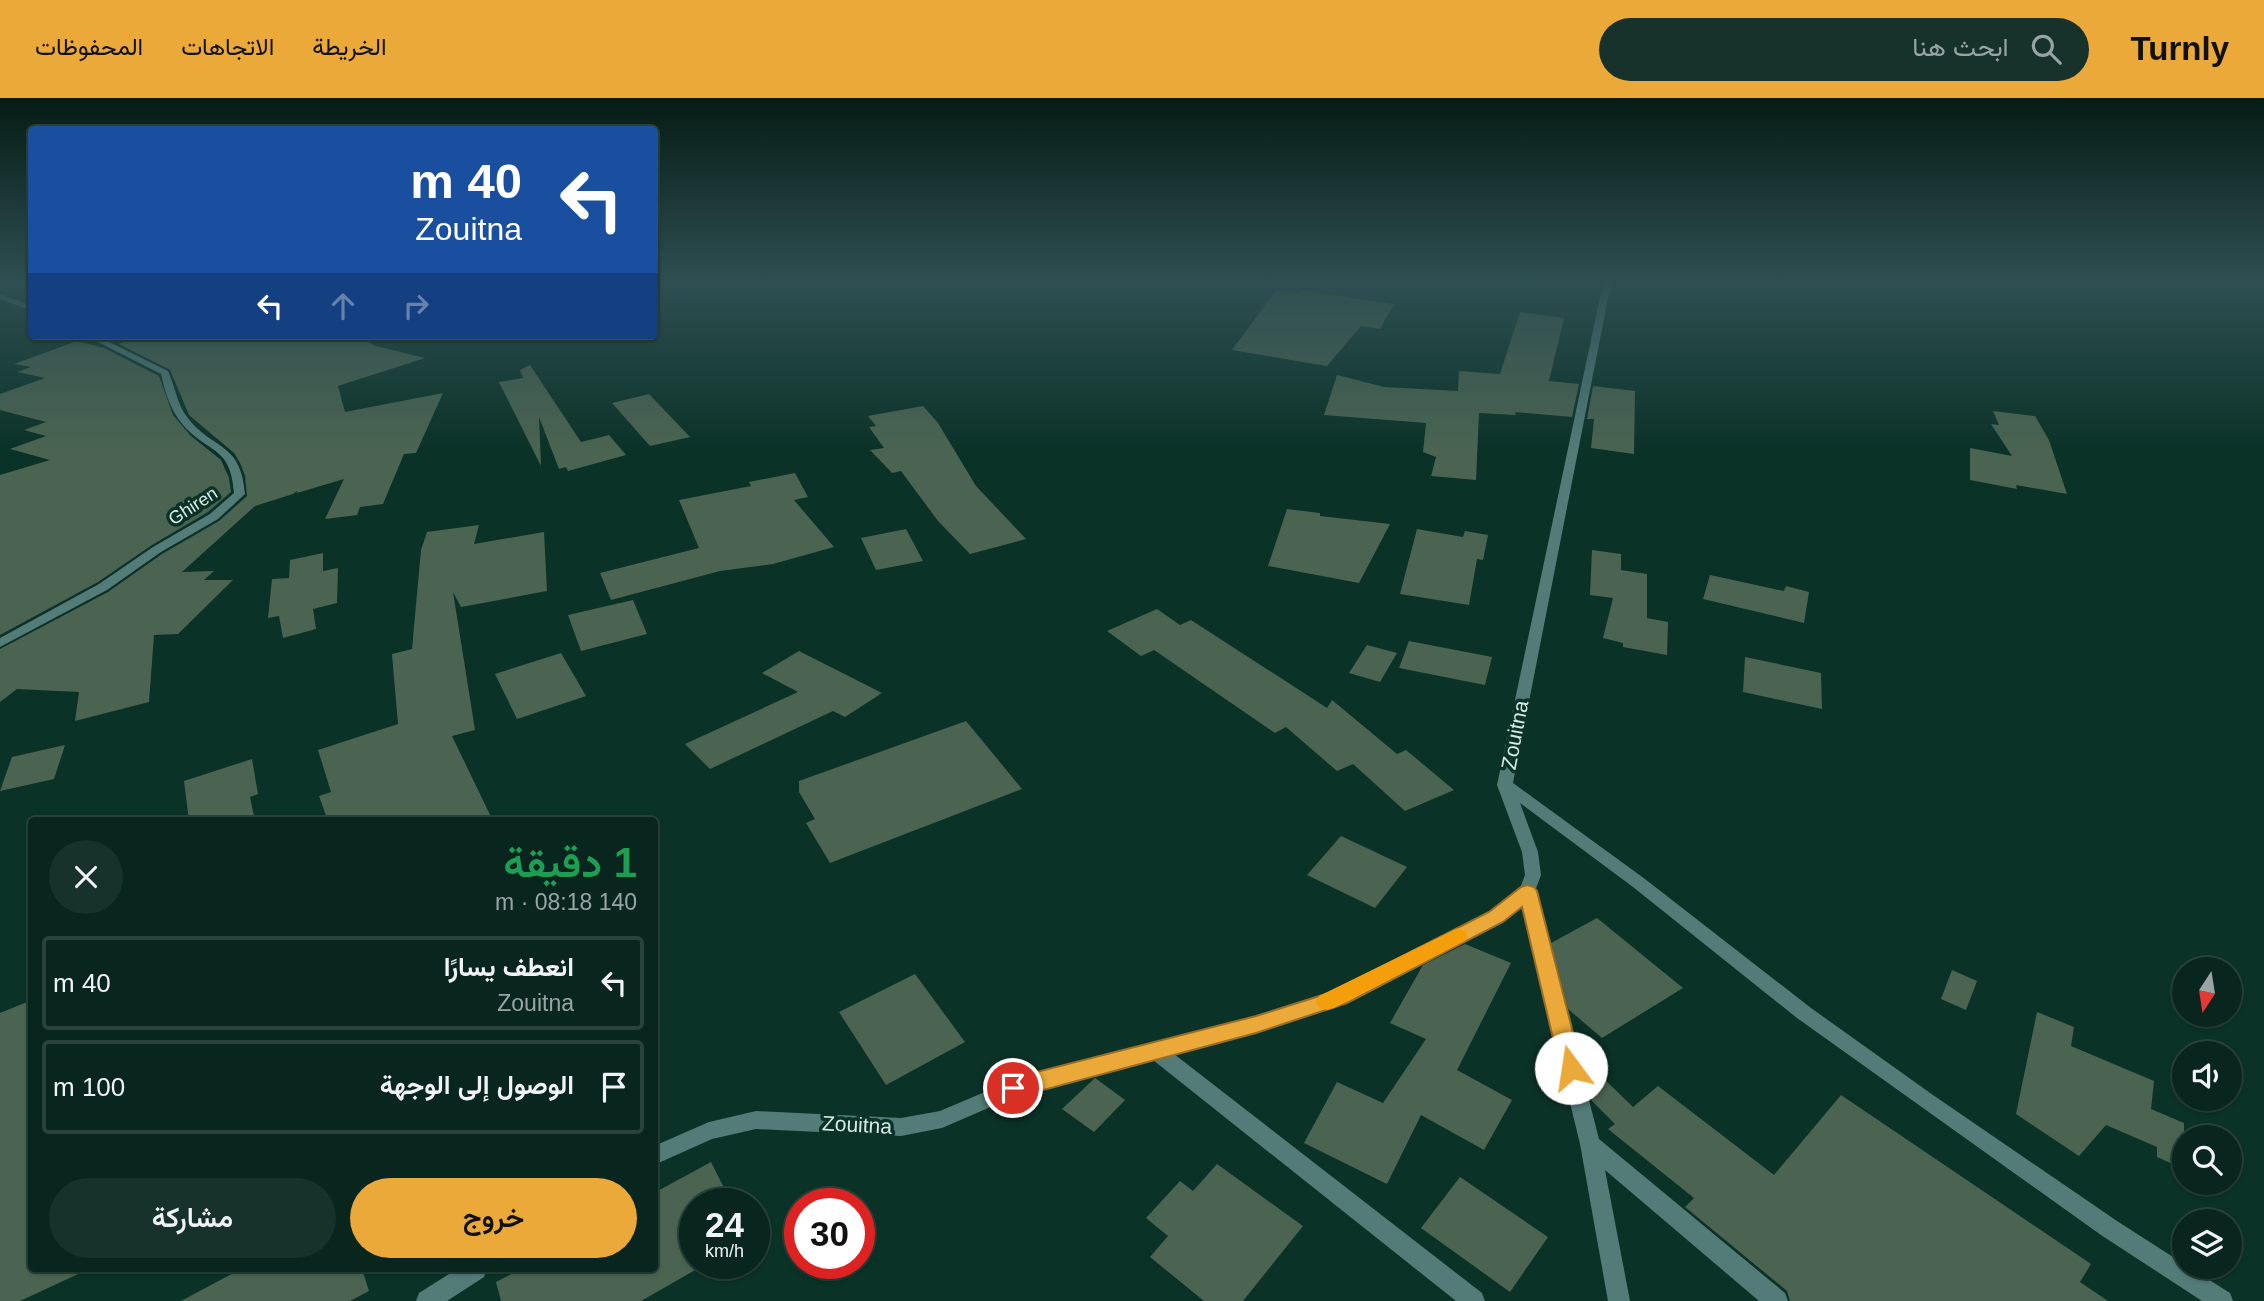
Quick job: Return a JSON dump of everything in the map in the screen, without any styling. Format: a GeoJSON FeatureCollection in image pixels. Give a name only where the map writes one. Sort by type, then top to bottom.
{"type":"FeatureCollection","features":[{"type":"Feature","properties":{"kind":"street","name":"Zouitna"},"geometry":{"type":"LineString","coordinates":[[658,1154],[709,1131],[756,1120],[901,1127],[942,1118],[1013,1088],[1256,1025],[1339,998],[1496,917],[1527,891],[1533,875],[1530,852],[1505,785],[1595,339]]}},
{"type":"Feature","properties":{"kind":"street","name":"Ghiren"},"geometry":{"type":"LineString","coordinates":[[0,643],[60,612],[106,585],[167,543],[200,527],[224,511],[240,494],[239,479],[229,454],[184,419],[175,405],[165,373],[98,340]]}},
{"type":"Feature","properties":{"kind":"street"},"geometry":{"type":"LineString","coordinates":[[1505,785],[1639,883],[1804,1013],[1904,1085],[2109,1228],[2222,1301]]}},
{"type":"Feature","properties":{"kind":"street"},"geometry":{"type":"LineString","coordinates":[[1527,891],[1590,1144],[1619,1301]]}},
{"type":"Feature","properties":{"kind":"street"},"geometry":{"type":"LineString","coordinates":[[1156,1051],[1474,1301]]}},
{"type":"Feature","properties":{"kind":"street"},"geometry":{"type":"LineString","coordinates":[[1590,1144],[1777,1301]]}},
{"type":"Feature","properties":{"kind":"street"},"geometry":{"type":"LineString","coordinates":[[427,1301],[471,1272]]}},
{"type":"Feature","properties":{"kind":"building"},"geometry":{"type":"Polygon","coordinates":[[[1240,339],[1350,339],[1327,366],[1232,350],[1240,339]]]}},
{"type":"Feature","properties":{"kind":"building"},"geometry":{"type":"Polygon","coordinates":[[[1511,339],[1559,339],[1549,381],[1579,384],[1572,417],[1515,412],[1516,415],[1479,413],[1476,480],[1431,476],[1436,457],[1423,452],[1426,423],[1324,415],[1337,375],[1384,387],[1458,391],[1459,371],[1500,374],[1511,339]]]}},
{"type":"Feature","properties":{"kind":"building"},"geometry":{"type":"Polygon","coordinates":[[[129,340],[365,340],[376,346],[425,358],[338,386],[345,412],[443,393],[416,453],[404,454],[383,504],[360,507],[357,515],[325,519],[344,479],[297,491],[255,506],[182,572],[214,571],[204,580],[233,580],[178,634],[154,635],[149,702],[75,721],[79,692],[17,689],[0,702],[0,649],[108,592],[162,554],[219,521],[247,496],[245,476],[234,453],[189,415],[170,370],[119,344],[129,340]]]}},
{"type":"Feature","properties":{"kind":"building"},"geometry":{"type":"Polygon","coordinates":[[[77,341],[104,348],[159,376],[173,415],[191,436],[221,460],[229,478],[231,492],[208,512],[152,545],[98,582],[0,635],[0,475],[50,460],[10,449],[46,436],[24,430],[46,422],[0,410],[0,394],[45,378],[17,372],[31,367],[14,364],[77,341]]]}},
{"type":"Feature","properties":{"kind":"building"},"geometry":{"type":"Polygon","coordinates":[[[530,365],[581,442],[609,435],[626,455],[568,471],[566,467],[559,469],[539,417],[541,466],[499,382],[523,378],[520,370],[530,365]]]}},
{"type":"Feature","properties":{"kind":"building"},"geometry":{"type":"Polygon","coordinates":[[[1593,386],[1635,391],[1634,454],[1591,448],[1594,419],[1587,419],[1593,386]]]}},
{"type":"Feature","properties":{"kind":"building"},"geometry":{"type":"Polygon","coordinates":[[[649,394],[690,437],[650,446],[612,403],[649,394]]]}},
{"type":"Feature","properties":{"kind":"building"},"geometry":{"type":"Polygon","coordinates":[[[923,406],[938,423],[976,486],[1026,539],[970,554],[938,521],[901,471],[892,473],[870,450],[884,448],[869,427],[876,426],[868,416],[923,406]]]}},
{"type":"Feature","properties":{"kind":"building"},"geometry":{"type":"Polygon","coordinates":[[[1993,411],[2035,416],[2049,440],[2067,494],[2016,485],[2017,489],[1970,480],[1970,448],[2012,456],[1991,424],[1999,425],[1993,411]]]}},
{"type":"Feature","properties":{"kind":"building"},"geometry":{"type":"Polygon","coordinates":[[[795,473],[808,497],[794,500],[834,547],[773,564],[720,571],[611,600],[600,573],[699,548],[679,500],[751,486],[749,482],[795,473]]]}},
{"type":"Feature","properties":{"kind":"building"},"geometry":{"type":"Polygon","coordinates":[[[1287,509],[1320,513],[1320,516],[1390,524],[1359,583],[1268,566],[1287,509]]]}},
{"type":"Feature","properties":{"kind":"building"},"geometry":{"type":"Polygon","coordinates":[[[479,525],[474,544],[544,532],[547,591],[461,607],[453,592],[475,730],[452,736],[491,817],[327,817],[319,796],[331,792],[318,750],[398,724],[392,654],[412,649],[421,550],[427,532],[479,525]]]}},
{"type":"Feature","properties":{"kind":"building"},"geometry":{"type":"Polygon","coordinates":[[[906,529],[923,561],[876,570],[861,538],[906,529]]]}},
{"type":"Feature","properties":{"kind":"building"},"geometry":{"type":"Polygon","coordinates":[[[1417,529],[1463,537],[1465,531],[1488,535],[1483,560],[1477,559],[1469,605],[1400,594],[1417,529]]]}},
{"type":"Feature","properties":{"kind":"building"},"geometry":{"type":"Polygon","coordinates":[[[1592,550],[1621,554],[1621,570],[1647,574],[1647,618],[1668,622],[1667,655],[1623,647],[1623,643],[1603,638],[1613,598],[1590,595],[1592,550]]]}},
{"type":"Feature","properties":{"kind":"building"},"geometry":{"type":"Polygon","coordinates":[[[323,553],[323,571],[338,568],[337,603],[313,609],[316,629],[283,638],[279,616],[268,618],[272,579],[289,578],[290,560],[323,553]]]}},
{"type":"Feature","properties":{"kind":"building"},"geometry":{"type":"Polygon","coordinates":[[[1710,575],[1784,591],[1786,586],[1809,592],[1804,623],[1703,599],[1710,575]]]}},
{"type":"Feature","properties":{"kind":"building"},"geometry":{"type":"Polygon","coordinates":[[[633,600],[647,634],[581,651],[568,615],[633,600]]]}},
{"type":"Feature","properties":{"kind":"building"},"geometry":{"type":"Polygon","coordinates":[[[1157,609],[1180,625],[1191,620],[1327,708],[1332,700],[1397,754],[1406,750],[1454,790],[1405,811],[1353,764],[1337,771],[1286,727],[1275,733],[1154,650],[1141,656],[1107,631],[1157,609]]]}},
{"type":"Feature","properties":{"kind":"building"},"geometry":{"type":"Polygon","coordinates":[[[1409,641],[1492,657],[1485,685],[1399,668],[1409,641]]]}},
{"type":"Feature","properties":{"kind":"building"},"geometry":{"type":"Polygon","coordinates":[[[1367,645],[1397,653],[1380,682],[1349,673],[1367,645]]]}},
{"type":"Feature","properties":{"kind":"building"},"geometry":{"type":"Polygon","coordinates":[[[799,651],[882,693],[845,717],[833,711],[710,769],[685,744],[798,692],[762,673],[799,651]]]}},
{"type":"Feature","properties":{"kind":"building"},"geometry":{"type":"Polygon","coordinates":[[[561,653],[586,696],[517,719],[495,674],[561,653]]]}},
{"type":"Feature","properties":{"kind":"building"},"geometry":{"type":"Polygon","coordinates":[[[1745,657],[1821,673],[1822,709],[1743,692],[1745,657]]]}},
{"type":"Feature","properties":{"kind":"building"},"geometry":{"type":"Polygon","coordinates":[[[966,721],[1022,789],[830,863],[806,823],[815,819],[799,792],[799,781],[966,721]]]}},
{"type":"Feature","properties":{"kind":"building"},"geometry":{"type":"Polygon","coordinates":[[[65,745],[54,779],[0,791],[12,757],[65,745]]]}},
{"type":"Feature","properties":{"kind":"building"},"geometry":{"type":"Polygon","coordinates":[[[252,759],[258,794],[250,797],[254,817],[188,817],[184,781],[252,759]]]}},
{"type":"Feature","properties":{"kind":"building"},"geometry":{"type":"Polygon","coordinates":[[[1341,836],[1407,867],[1375,908],[1307,875],[1341,836]]]}},
{"type":"Feature","properties":{"kind":"building"},"geometry":{"type":"Polygon","coordinates":[[[1597,918],[1683,988],[1602,1038],[1568,1009],[1551,943],[1597,918]]]}},
{"type":"Feature","properties":{"kind":"building"},"geometry":{"type":"Polygon","coordinates":[[[1465,944],[1511,963],[1457,1070],[1512,1100],[1484,1150],[1421,1115],[1387,1184],[1304,1143],[1337,1082],[1383,1103],[1426,1039],[1390,1023],[1423,965],[1465,944]]]}},
{"type":"Feature","properties":{"kind":"building"},"geometry":{"type":"Polygon","coordinates":[[[1952,970],[1977,981],[1966,1010],[1941,999],[1952,970]]]}},
{"type":"Feature","properties":{"kind":"building"},"geometry":{"type":"Polygon","coordinates":[[[915,974],[965,1042],[886,1085],[839,1012],[915,974]]]}},
{"type":"Feature","properties":{"kind":"building"},"geometry":{"type":"Polygon","coordinates":[[[28,1002],[28,1272],[83,1272],[20,1301],[0,1301],[0,1013],[28,1002]]]}},
{"type":"Feature","properties":{"kind":"building"},"geometry":{"type":"Polygon","coordinates":[[[2037,1012],[2074,1027],[2071,1046],[2154,1081],[2151,1109],[2184,1125],[2172,1125],[2172,1164],[2157,1157],[2157,1147],[2106,1125],[2079,1156],[2016,1114],[2037,1012]]]}},
{"type":"Feature","properties":{"kind":"building"},"geometry":{"type":"Polygon","coordinates":[[[1601,1076],[1633,1107],[1658,1086],[1774,1175],[1841,1095],[2091,1264],[2080,1282],[2108,1301],[1790,1301],[1787,1291],[1685,1207],[1694,1198],[1608,1129],[1615,1124],[1592,1101],[1588,1084],[1601,1076]]]}},
{"type":"Feature","properties":{"kind":"building"},"geometry":{"type":"Polygon","coordinates":[[[1095,1078],[1125,1100],[1094,1132],[1062,1109],[1095,1078]]]}},
{"type":"Feature","properties":{"kind":"building"},"geometry":{"type":"Polygon","coordinates":[[[711,1162],[724,1188],[679,1188],[680,1279],[641,1301],[501,1301],[496,1282],[515,1272],[658,1272],[658,1191],[711,1162]]]}},
{"type":"Feature","properties":{"kind":"building"},"geometry":{"type":"Polygon","coordinates":[[[1217,1164],[1303,1226],[1243,1301],[1204,1301],[1150,1257],[1168,1236],[1146,1218],[1180,1181],[1193,1191],[1217,1164]]]}},
{"type":"Feature","properties":{"kind":"building"},"geometry":{"type":"Polygon","coordinates":[[[1460,1177],[1548,1237],[1510,1292],[1421,1228],[1460,1177]]]}},
{"type":"Feature","properties":{"kind":"building"},"geometry":{"type":"Polygon","coordinates":[[[235,1272],[363,1272],[369,1291],[350,1301],[181,1301],[235,1272]]]}},
{"type":"Feature","properties":{"kind":"slow traffic"},"geometry":{"type":"LineString","coordinates":[[1327,1002],[1458,936]]}},
{"type":"Feature","properties":{"kind":"route"},"geometry":{"type":"LineString","coordinates":[[1013,1088],[1256,1025],[1339,998],[1496,917],[1527,891],[1571,1068]]}}]}
